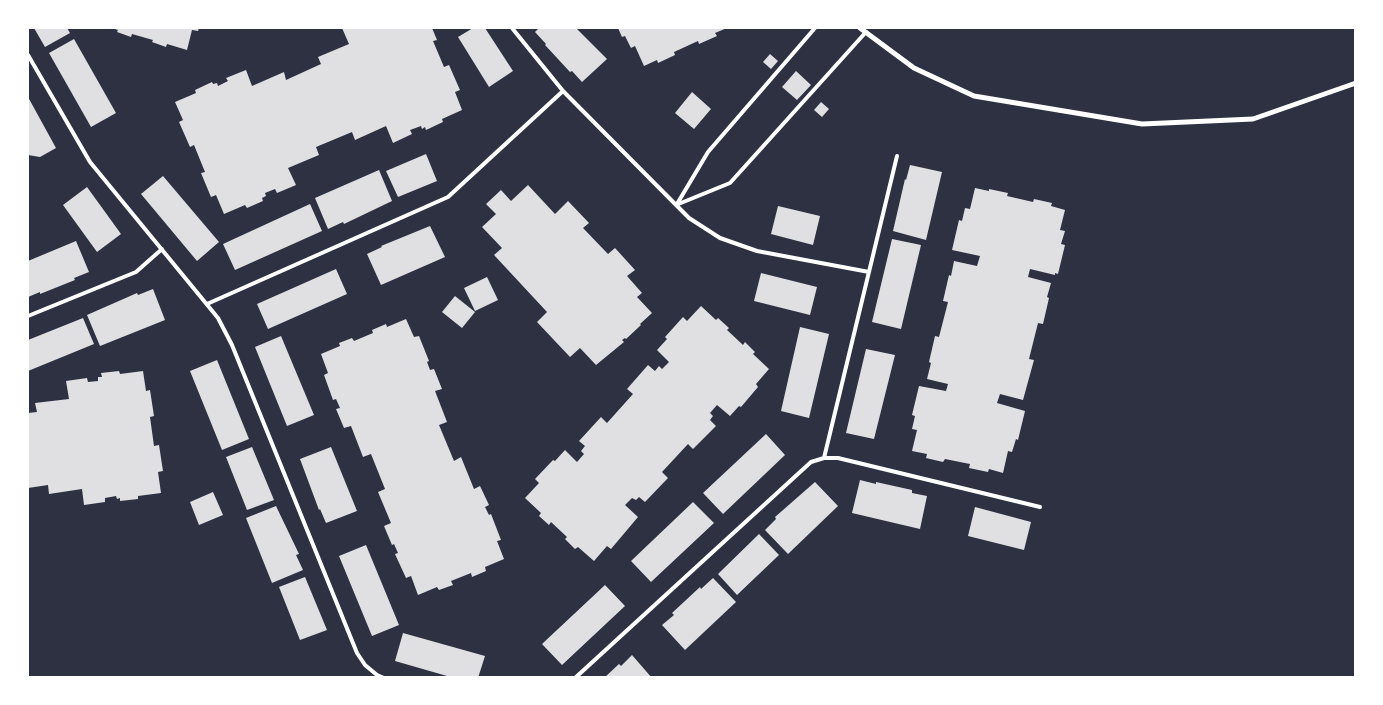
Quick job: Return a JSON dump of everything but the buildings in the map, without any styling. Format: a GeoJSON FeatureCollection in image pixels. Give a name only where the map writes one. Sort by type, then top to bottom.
{"type":"FeatureCollection","features":[{"type":"Feature","properties":{"kind":"street"},"geometry":{"type":"LineString","coordinates":[[860,28],[914,68],[974,96],[1142,124],[1252,119],[1356,83]]}},
{"type":"Feature","properties":{"kind":"lane"},"geometry":{"type":"LineString","coordinates":[[512,28],[562,91],[689,218],[720,238],[758,251],[869,272]]}},
{"type":"Feature","properties":{"kind":"lane"},"geometry":{"type":"LineString","coordinates":[[676,205],[708,152],[815,28]]}},
{"type":"Feature","properties":{"kind":"lane"},"geometry":{"type":"LineString","coordinates":[[676,205],[730,183],[866,32]]}},
{"type":"Feature","properties":{"kind":"lane"},"geometry":{"type":"LineString","coordinates":[[28,55],[90,162],[218,318],[232,345],[357,653],[366,665],[377,675],[384,678]]}},
{"type":"Feature","properties":{"kind":"lane"},"geometry":{"type":"LineString","coordinates":[[207,304],[448,197],[562,91]]}},
{"type":"Feature","properties":{"kind":"lane"},"geometry":{"type":"LineString","coordinates":[[824,458],[897,156]]}},
{"type":"Feature","properties":{"kind":"lane"},"geometry":{"type":"LineString","coordinates":[[28,316],[136,272],[162,249]]}},
{"type":"Feature","properties":{"kind":"lane"},"geometry":{"type":"LineString","coordinates":[[575,678],[811,462],[824,458],[838,458],[1040,507]]}}]}
